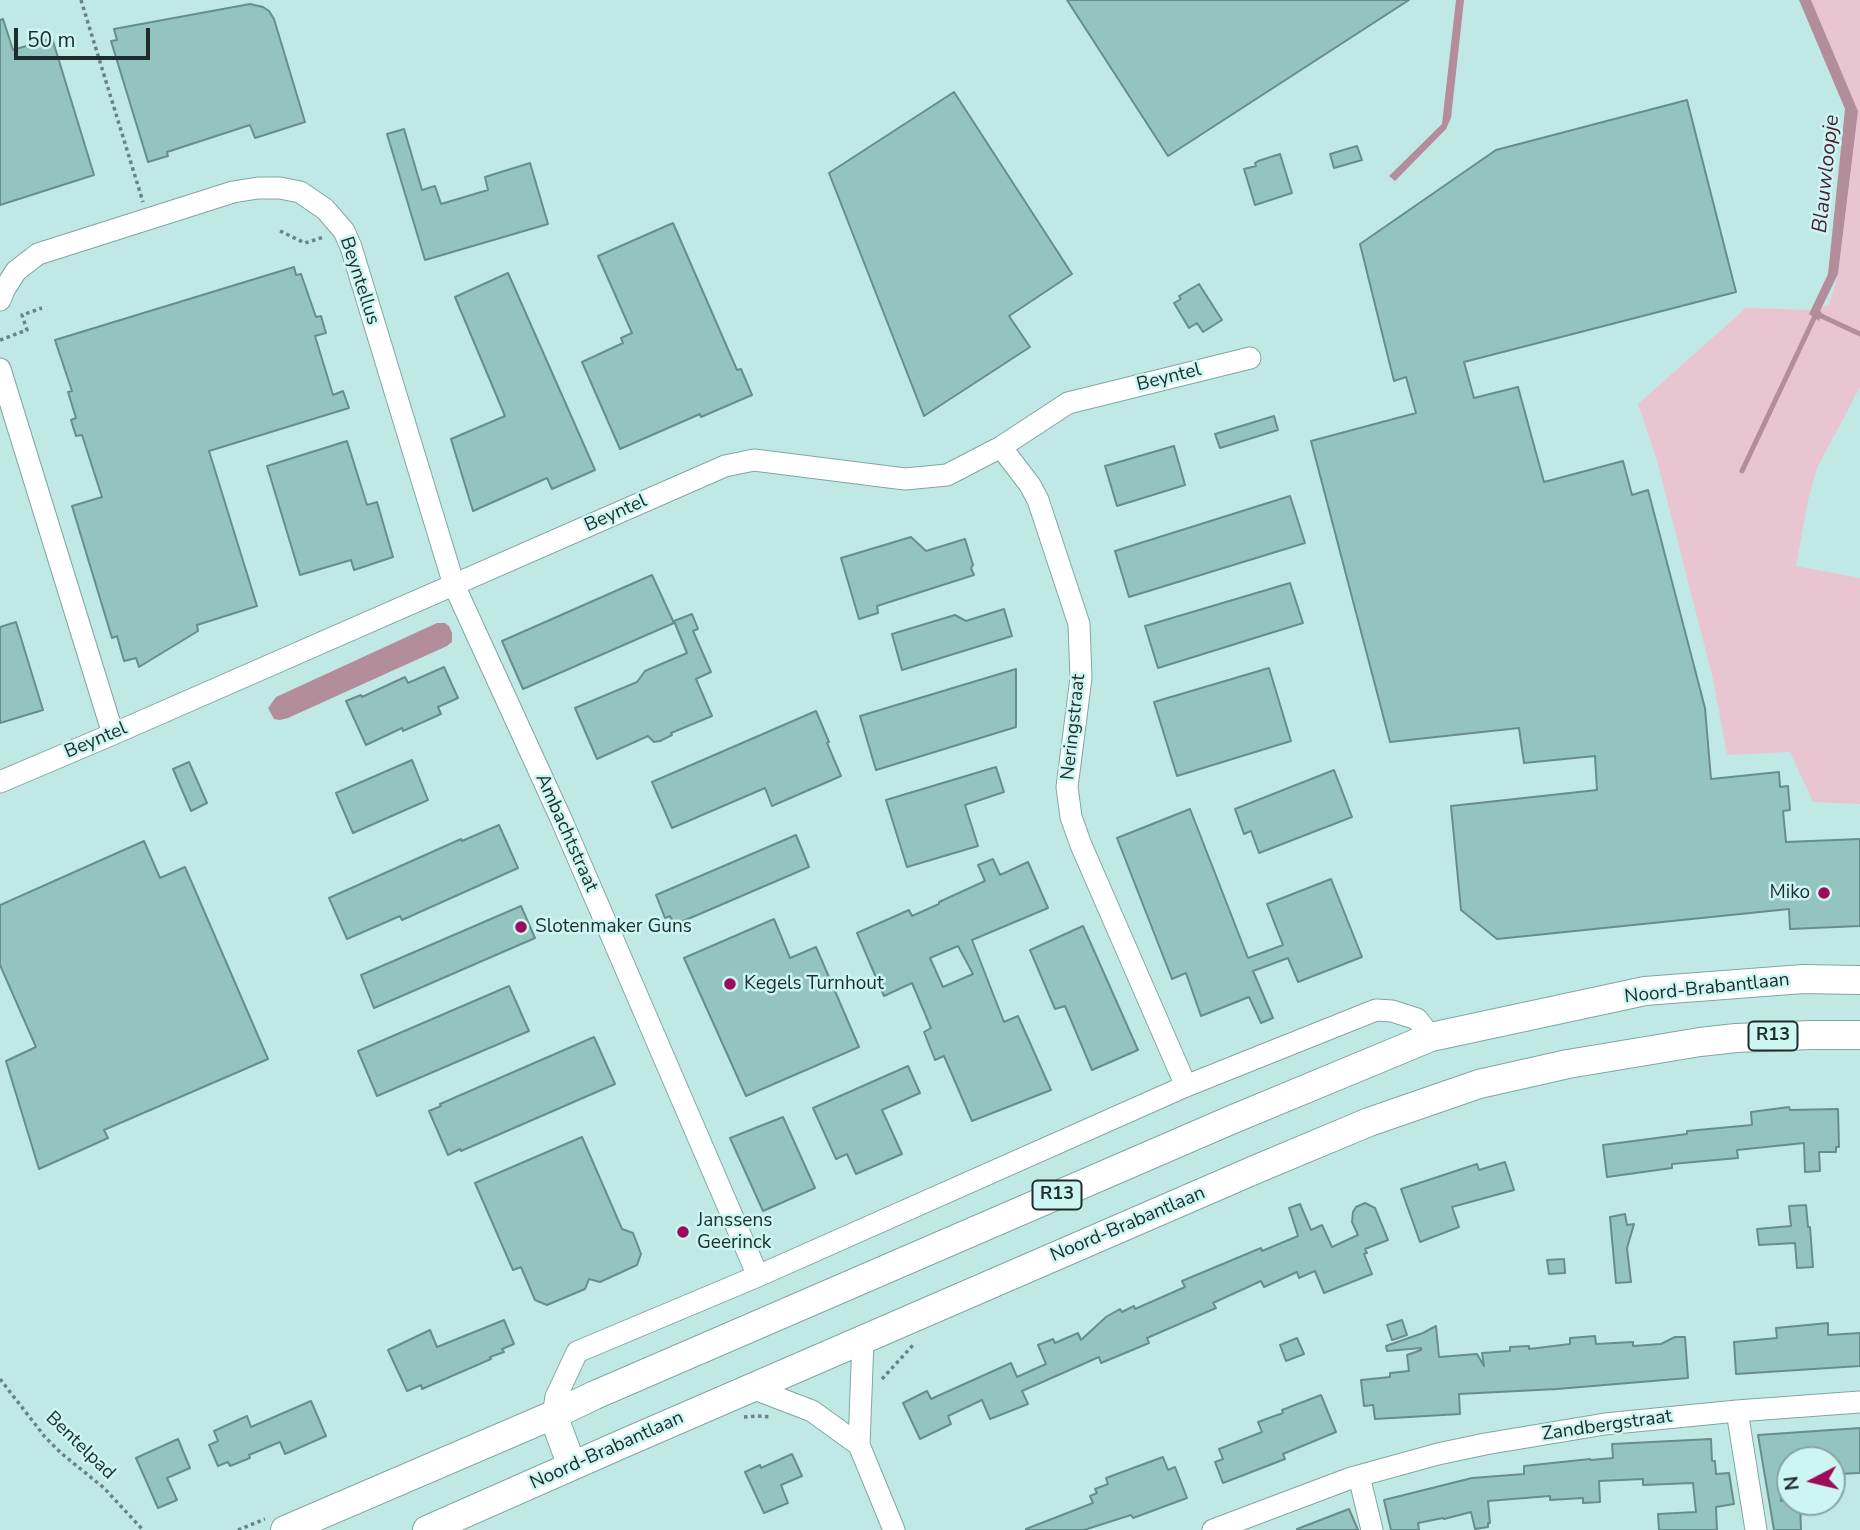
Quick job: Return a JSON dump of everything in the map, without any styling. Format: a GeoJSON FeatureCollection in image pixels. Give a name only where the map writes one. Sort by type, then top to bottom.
{"type":"FeatureCollection","features":[{"type":"Feature","properties":{"kind":"main road","name":"Noord-Brabantlaan"},"geometry":{"type":"LineString","coordinates":[[285,1530],[1231,1120],[1432,1037],[1645,991],[1803,979],[1860,979]]}},
{"type":"Feature","properties":{"kind":"main road","name":"Noord-Brabantlaan"},"geometry":{"type":"LineString","coordinates":[[427,1530],[1259,1168],[1369,1122],[1479,1084],[1568,1064],[1700,1042],[1811,1035],[1860,1035]]}},
{"type":"Feature","properties":{"kind":"main road"},"geometry":{"type":"LineString","coordinates":[[553,1415],[572,1466]]}},
{"type":"Feature","properties":{"kind":"street","name":"Beyntellus"},"geometry":{"type":"LineString","coordinates":[[0,300],[16,271],[38,254],[233,192],[258,188],[300,192],[325,209],[344,231],[351,247],[454,585]]}},
{"type":"Feature","properties":{"kind":"street","name":"Beyntel"},"geometry":{"type":"LineString","coordinates":[[0,782],[725,466],[754,460],[905,479],[947,475],[1001,447],[1068,403],[1250,358]]}},
{"type":"Feature","properties":{"kind":"street"},"geometry":{"type":"LineString","coordinates":[[0,369],[113,734]]}},
{"type":"Feature","properties":{"kind":"street","name":"Neringstraat"},"geometry":{"type":"LineString","coordinates":[[1001,447],[1038,500],[1079,624],[1081,678],[1067,787],[1071,817],[1080,845],[1186,1086]]}},
{"type":"Feature","properties":{"kind":"street","name":"Ambachtstraat"},"geometry":{"type":"LineString","coordinates":[[454,585],[562,821],[758,1276]]}},
{"type":"Feature","properties":{"kind":"street"},"geometry":{"type":"LineString","coordinates":[[553,1415],[556,1397],[577,1352],[758,1276],[1186,1086],[1376,1010],[1392,1011],[1417,1020],[1432,1037]]}},
{"type":"Feature","properties":{"kind":"street"},"geometry":{"type":"LineString","coordinates":[[863,1340],[859,1446],[894,1530]]}},
{"type":"Feature","properties":{"kind":"street"},"geometry":{"type":"LineString","coordinates":[[752,1388],[812,1411],[859,1446]]}},
{"type":"Feature","properties":{"kind":"street","name":"Zandbergstraat"},"geometry":{"type":"LineString","coordinates":[[1213,1530],[1359,1476],[1485,1444],[1605,1424],[1860,1402]]}},
{"type":"Feature","properties":{"kind":"street"},"geometry":{"type":"LineString","coordinates":[[1737,1411],[1756,1530]]}},
{"type":"Feature","properties":{"kind":"street"},"geometry":{"type":"LineString","coordinates":[[1359,1476],[1372,1530]]}},
{"type":"Feature","properties":{"kind":"path"},"geometry":{"type":"LineString","coordinates":[[80,0],[148,219]]}},
{"type":"Feature","properties":{"kind":"path"},"geometry":{"type":"LineString","coordinates":[[280,231],[306,243],[344,231]]}},
{"type":"Feature","properties":{"kind":"path"},"geometry":{"type":"LineString","coordinates":[[0,340],[27,330],[22,315],[42,308]]}},
{"type":"Feature","properties":{"kind":"path"},"geometry":{"type":"LineString","coordinates":[[862,1391],[878,1384],[918,1341]]}},
{"type":"Feature","properties":{"kind":"path","name":"Bentelpad"},"geometry":{"type":"LineString","coordinates":[[0,1379],[45,1437],[104,1488],[143,1530]]}},
{"type":"Feature","properties":{"kind":"path"},"geometry":{"type":"LineString","coordinates":[[739,1418],[757,1416],[792,1419],[812,1411]]}},
{"type":"Feature","properties":{"kind":"shaded area"},"geometry":{"type":"Polygon","coordinates":[[[1456,0],[1464,0],[1451,118],[1446,129],[1395,181],[1389,176],[1442,124],[1456,0]]]}},
{"type":"Feature","properties":{"kind":"shaded area"},"geometry":{"type":"Polygon","coordinates":[[[1799,0],[1811,0],[1858,111],[1838,274],[1820,311],[1822,313],[1819,321],[1809,314],[1828,274],[1845,109],[1799,0]]]}},
{"type":"Feature","properties":{"kind":"shaded area"},"geometry":{"type":"Polygon","coordinates":[[[1811,0],[1860,0],[1860,387],[1817,468],[1796,566],[1860,578],[1860,804],[1813,802],[1790,752],[1727,755],[1713,679],[1658,464],[1638,404],[1746,308],[1812,310],[1829,305],[1838,274],[1858,111],[1811,0]]]}},
{"type":"Feature","properties":{"kind":"shaded area"},"geometry":{"type":"Polygon","coordinates":[[[437,623],[449,626],[452,642],[447,646],[288,718],[274,719],[268,708],[276,697],[437,623]]]}},
{"type":"Feature","properties":{"kind":"building"},"geometry":{"type":"Polygon","coordinates":[[[1067,0],[1409,0],[1168,156],[1067,0]]]}},
{"type":"Feature","properties":{"kind":"building"},"geometry":{"type":"Polygon","coordinates":[[[250,4],[263,7],[274,19],[305,122],[255,138],[250,125],[167,152],[168,156],[148,162],[111,41],[117,40],[114,29],[250,4]]]}},
{"type":"Feature","properties":{"kind":"building"},"geometry":{"type":"Polygon","coordinates":[[[3,19],[13,50],[52,38],[94,175],[0,205],[0,20],[3,19]]]}},
{"type":"Feature","properties":{"kind":"building"},"geometry":{"type":"Polygon","coordinates":[[[954,92],[1072,274],[1009,316],[1030,347],[924,416],[829,173],[954,92]]]}},
{"type":"Feature","properties":{"kind":"building"},"geometry":{"type":"Polygon","coordinates":[[[1687,100],[1736,292],[1464,362],[1474,398],[1518,387],[1544,482],[1623,461],[1632,495],[1648,490],[1705,708],[1711,779],[1779,772],[1780,787],[1788,786],[1790,810],[1783,811],[1786,842],[1860,839],[1860,926],[1790,929],[1789,909],[1497,939],[1461,910],[1451,806],[1597,790],[1595,756],[1524,763],[1519,728],[1390,742],[1311,441],[1416,413],[1406,377],[1394,381],[1360,244],[1496,150],[1687,100]]]}},
{"type":"Feature","properties":{"kind":"building"},"geometry":{"type":"Polygon","coordinates":[[[404,129],[422,190],[435,186],[441,204],[488,190],[485,177],[530,163],[548,224],[425,260],[387,134],[404,129]]]}},
{"type":"Feature","properties":{"kind":"building"},"geometry":{"type":"Polygon","coordinates":[[[1357,146],[1362,160],[1334,168],[1330,154],[1357,146]]]}},
{"type":"Feature","properties":{"kind":"building"},"geometry":{"type":"Polygon","coordinates":[[[1280,154],[1292,193],[1255,205],[1244,169],[1280,154]]]}},
{"type":"Feature","properties":{"kind":"building"},"geometry":{"type":"Polygon","coordinates":[[[673,223],[737,370],[741,369],[752,395],[701,417],[700,414],[620,449],[582,362],[623,343],[621,338],[632,333],[598,256],[673,223]]]}},
{"type":"Feature","properties":{"kind":"building"},"geometry":{"type":"Polygon","coordinates":[[[294,267],[296,275],[301,274],[316,317],[321,316],[326,333],[315,336],[333,395],[343,391],[349,408],[209,451],[257,606],[197,625],[198,631],[139,667],[136,658],[124,661],[117,636],[112,638],[72,506],[102,497],[82,435],[76,436],[71,420],[76,418],[68,392],[72,391],[55,340],[294,267]]]}},
{"type":"Feature","properties":{"kind":"building"},"geometry":{"type":"Polygon","coordinates":[[[508,273],[595,470],[552,489],[547,478],[473,511],[451,439],[505,416],[455,297],[508,273]]]}},
{"type":"Feature","properties":{"kind":"building"},"geometry":{"type":"Polygon","coordinates":[[[1199,284],[1222,320],[1203,332],[1197,323],[1189,328],[1174,303],[1181,299],[1179,296],[1199,284]]]}},
{"type":"Feature","properties":{"kind":"building"},"geometry":{"type":"Polygon","coordinates":[[[1274,416],[1278,430],[1220,448],[1215,434],[1274,416]]]}},
{"type":"Feature","properties":{"kind":"building"},"geometry":{"type":"Polygon","coordinates":[[[347,441],[367,505],[377,502],[393,557],[354,570],[351,560],[300,575],[267,466],[347,441]]]}},
{"type":"Feature","properties":{"kind":"building"},"geometry":{"type":"Polygon","coordinates":[[[1174,446],[1185,485],[1117,506],[1105,466],[1174,446]]]}},
{"type":"Feature","properties":{"kind":"building"},"geometry":{"type":"Polygon","coordinates":[[[1290,496],[1305,543],[1129,597],[1115,551],[1290,496]]]}},
{"type":"Feature","properties":{"kind":"building"},"geometry":{"type":"Polygon","coordinates":[[[911,537],[926,551],[965,539],[974,575],[877,606],[878,613],[859,619],[841,558],[911,537]]]}},
{"type":"Feature","properties":{"kind":"building"},"geometry":{"type":"Polygon","coordinates":[[[652,575],[674,623],[523,689],[502,641],[652,575]]]}},
{"type":"Feature","properties":{"kind":"building"},"geometry":{"type":"Polygon","coordinates":[[[1290,583],[1303,623],[1158,668],[1145,626],[1290,583]]]}},
{"type":"Feature","properties":{"kind":"building"},"geometry":{"type":"Polygon","coordinates":[[[1004,609],[1012,636],[902,670],[892,634],[955,615],[966,621],[1004,609]]]}},
{"type":"Feature","properties":{"kind":"building"},"geometry":{"type":"Polygon","coordinates":[[[692,614],[698,629],[693,631],[711,672],[696,679],[712,716],[671,733],[672,735],[660,741],[654,742],[648,736],[597,759],[575,708],[637,682],[645,671],[687,653],[674,621],[692,614]]]}},
{"type":"Feature","properties":{"kind":"building"},"geometry":{"type":"Polygon","coordinates":[[[16,622],[43,710],[0,723],[0,627],[16,622]]]}},
{"type":"Feature","properties":{"kind":"building"},"geometry":{"type":"Polygon","coordinates":[[[444,667],[458,698],[438,707],[441,714],[366,745],[346,701],[361,695],[362,697],[405,677],[408,683],[444,667]]]}},
{"type":"Feature","properties":{"kind":"building"},"geometry":{"type":"Polygon","coordinates":[[[1269,668],[1291,741],[1177,776],[1154,702],[1269,668]]]}},
{"type":"Feature","properties":{"kind":"building"},"geometry":{"type":"Polygon","coordinates":[[[1016,669],[1016,727],[876,770],[860,716],[1016,669]]]}},
{"type":"Feature","properties":{"kind":"building"},"geometry":{"type":"Polygon","coordinates":[[[816,711],[841,776],[772,806],[765,788],[672,828],[652,782],[816,711]]]}},
{"type":"Feature","properties":{"kind":"building"},"geometry":{"type":"Polygon","coordinates":[[[412,760],[428,800],[353,833],[336,793],[412,760]]]}},
{"type":"Feature","properties":{"kind":"building"},"geometry":{"type":"Polygon","coordinates":[[[189,762],[207,803],[191,811],[173,769],[189,762]]]}},
{"type":"Feature","properties":{"kind":"building"},"geometry":{"type":"Polygon","coordinates":[[[996,767],[1004,792],[965,805],[978,846],[907,867],[886,800],[996,767]]]}},
{"type":"Feature","properties":{"kind":"building"},"geometry":{"type":"Polygon","coordinates":[[[1334,770],[1352,817],[1259,853],[1251,831],[1244,834],[1235,809],[1334,770]]]}},
{"type":"Feature","properties":{"kind":"building"},"geometry":{"type":"Polygon","coordinates":[[[1190,809],[1248,958],[1283,945],[1267,904],[1331,879],[1362,957],[1298,982],[1288,958],[1253,971],[1273,1018],[1261,1023],[1249,997],[1201,1016],[1186,973],[1172,979],[1117,838],[1190,809]]]}},
{"type":"Feature","properties":{"kind":"building"},"geometry":{"type":"Polygon","coordinates":[[[499,825],[518,868],[402,920],[400,916],[347,939],[329,898],[461,839],[462,841],[499,825]]]}},
{"type":"Feature","properties":{"kind":"building"},"geometry":{"type":"Polygon","coordinates":[[[796,835],[809,867],[674,925],[670,916],[665,918],[656,895],[796,835]]]}},
{"type":"Feature","properties":{"kind":"building"},"geometry":{"type":"Polygon","coordinates":[[[144,841],[160,878],[185,867],[268,1059],[104,1130],[108,1138],[39,1169],[6,1061],[36,1047],[0,965],[0,905],[144,841]]]}},
{"type":"Feature","properties":{"kind":"building"},"geometry":{"type":"Polygon","coordinates":[[[993,859],[1000,875],[1028,862],[1048,908],[972,940],[1004,1022],[1018,1016],[1051,1090],[972,1121],[944,1056],[935,1060],[924,1032],[931,1028],[912,983],[884,996],[857,933],[909,910],[912,916],[985,881],[978,865],[993,859]],[[958,946],[930,958],[943,987],[973,974],[958,946]]]}},
{"type":"Feature","properties":{"kind":"building"},"geometry":{"type":"Polygon","coordinates":[[[521,906],[535,938],[374,1008],[361,975],[521,906]]]}},
{"type":"Feature","properties":{"kind":"building"},"geometry":{"type":"Polygon","coordinates":[[[774,919],[790,958],[816,947],[859,1047],[746,1096],[684,958],[774,919]]]}},
{"type":"Feature","properties":{"kind":"building"},"geometry":{"type":"Polygon","coordinates":[[[1083,926],[1138,1050],[1092,1070],[1065,1006],[1055,1009],[1030,950],[1083,926]]]}},
{"type":"Feature","properties":{"kind":"building"},"geometry":{"type":"Polygon","coordinates":[[[509,986],[529,1031],[377,1096],[358,1051],[509,986]]]}},
{"type":"Feature","properties":{"kind":"building"},"geometry":{"type":"Polygon","coordinates":[[[594,1037],[615,1084],[448,1155],[429,1111],[594,1037]]]}},
{"type":"Feature","properties":{"kind":"building"},"geometry":{"type":"Polygon","coordinates":[[[908,1066],[920,1093],[882,1110],[902,1154],[856,1174],[847,1154],[836,1159],[813,1108],[908,1066]]]}},
{"type":"Feature","properties":{"kind":"building"},"geometry":{"type":"Polygon","coordinates":[[[1789,1107],[1790,1110],[1838,1109],[1839,1147],[1836,1147],[1836,1152],[1819,1152],[1820,1171],[1805,1172],[1804,1143],[1737,1150],[1738,1158],[1672,1164],[1672,1168],[1607,1177],[1603,1145],[1687,1134],[1687,1131],[1752,1125],[1751,1112],[1789,1107]]]}},
{"type":"Feature","properties":{"kind":"building"},"geometry":{"type":"Polygon","coordinates":[[[783,1117],[815,1188],[763,1211],[730,1138],[783,1117]]]}},
{"type":"Feature","properties":{"kind":"building"},"geometry":{"type":"Polygon","coordinates":[[[582,1137],[622,1229],[633,1233],[641,1254],[637,1265],[600,1282],[589,1279],[585,1289],[547,1305],[535,1300],[521,1267],[513,1270],[475,1183],[582,1137]]]}},
{"type":"Feature","properties":{"kind":"building"},"geometry":{"type":"Polygon","coordinates":[[[1505,1162],[1514,1190],[1452,1207],[1459,1227],[1420,1242],[1401,1189],[1477,1164],[1479,1170],[1505,1162]]]}},
{"type":"Feature","properties":{"kind":"building"},"geometry":{"type":"Polygon","coordinates":[[[1365,1203],[1375,1208],[1388,1240],[1365,1249],[1367,1253],[1364,1254],[1372,1274],[1324,1293],[1315,1271],[1299,1278],[1297,1272],[1264,1287],[1261,1281],[1213,1303],[1216,1308],[1147,1338],[1149,1343],[1101,1363],[1099,1357],[1022,1391],[1028,1404],[990,1419],[982,1400],[948,1416],[951,1424],[920,1439],[903,1403],[927,1391],[931,1399],[1011,1363],[1017,1377],[1046,1364],[1038,1345],[1053,1339],[1055,1343],[1078,1333],[1081,1340],[1106,1317],[1120,1309],[1122,1312],[1134,1306],[1135,1309],[1185,1287],[1182,1281],[1261,1248],[1262,1251],[1298,1236],[1289,1208],[1300,1204],[1311,1230],[1322,1225],[1332,1247],[1358,1235],[1352,1222],[1353,1212],[1356,1207],[1365,1203]]]}},
{"type":"Feature","properties":{"kind":"building"},"geometry":{"type":"Polygon","coordinates":[[[1806,1205],[1813,1267],[1797,1268],[1795,1243],[1759,1245],[1757,1229],[1791,1226],[1789,1206],[1806,1205]]]}},
{"type":"Feature","properties":{"kind":"building"},"geometry":{"type":"Polygon","coordinates":[[[1625,1214],[1627,1225],[1634,1224],[1627,1248],[1631,1282],[1616,1283],[1610,1217],[1625,1214]]]}},
{"type":"Feature","properties":{"kind":"building"},"geometry":{"type":"Polygon","coordinates":[[[1564,1259],[1565,1273],[1549,1274],[1547,1260],[1564,1259]]]}},
{"type":"Feature","properties":{"kind":"building"},"geometry":{"type":"Polygon","coordinates":[[[504,1320],[514,1344],[502,1349],[504,1352],[422,1389],[421,1385],[407,1391],[388,1350],[430,1330],[437,1347],[504,1320]]]}},
{"type":"Feature","properties":{"kind":"building"},"geometry":{"type":"Polygon","coordinates":[[[1402,1320],[1407,1335],[1392,1340],[1387,1325],[1402,1320]]]}},
{"type":"Feature","properties":{"kind":"building"},"geometry":{"type":"Polygon","coordinates":[[[1828,1323],[1828,1335],[1860,1333],[1860,1366],[1736,1374],[1734,1342],[1777,1338],[1776,1328],[1828,1323]]]}},
{"type":"Feature","properties":{"kind":"building"},"geometry":{"type":"Polygon","coordinates":[[[1436,1326],[1439,1357],[1477,1354],[1484,1366],[1482,1353],[1510,1351],[1510,1347],[1529,1346],[1529,1349],[1570,1344],[1570,1338],[1595,1336],[1596,1344],[1633,1342],[1633,1346],[1661,1344],[1675,1337],[1685,1337],[1688,1378],[1459,1394],[1460,1414],[1375,1419],[1373,1405],[1364,1406],[1361,1380],[1390,1377],[1390,1373],[1409,1371],[1407,1355],[1421,1348],[1387,1351],[1386,1346],[1436,1326]]]}},
{"type":"Feature","properties":{"kind":"building"},"geometry":{"type":"Polygon","coordinates":[[[1297,1338],[1304,1354],[1286,1361],[1280,1345],[1297,1338]]]}},
{"type":"Feature","properties":{"kind":"building"},"geometry":{"type":"Polygon","coordinates":[[[1321,1395],[1336,1432],[1283,1454],[1285,1459],[1223,1483],[1215,1462],[1223,1459],[1219,1449],[1262,1432],[1258,1422],[1321,1395]]]}},
{"type":"Feature","properties":{"kind":"building"},"geometry":{"type":"Polygon","coordinates":[[[311,1401],[326,1436],[285,1454],[280,1442],[230,1466],[228,1462],[218,1466],[209,1445],[218,1441],[214,1431],[247,1416],[251,1427],[311,1401]]]}},
{"type":"Feature","properties":{"kind":"building"},"geometry":{"type":"Polygon","coordinates":[[[1860,1428],[1860,1473],[1846,1474],[1846,1446],[1776,1446],[1776,1516],[1800,1516],[1801,1530],[1774,1530],[1758,1435],[1860,1428]]]}},
{"type":"Feature","properties":{"kind":"building"},"geometry":{"type":"Polygon","coordinates":[[[178,1439],[190,1468],[167,1478],[177,1500],[158,1508],[136,1458],[178,1439]]]}},
{"type":"Feature","properties":{"kind":"building"},"geometry":{"type":"Polygon","coordinates":[[[1711,1439],[1712,1461],[1715,1461],[1716,1474],[1729,1473],[1734,1504],[1716,1507],[1717,1530],[1659,1530],[1658,1514],[1696,1512],[1693,1483],[1643,1485],[1643,1479],[1599,1481],[1600,1502],[1583,1503],[1583,1498],[1550,1500],[1550,1496],[1488,1501],[1488,1527],[1475,1529],[1471,1512],[1418,1523],[1419,1530],[1391,1530],[1384,1500],[1472,1478],[1524,1474],[1524,1466],[1613,1458],[1612,1444],[1711,1439]]]}},
{"type":"Feature","properties":{"kind":"building"},"geometry":{"type":"Polygon","coordinates":[[[792,1454],[802,1476],[781,1485],[788,1503],[764,1513],[745,1472],[792,1454]]]}},
{"type":"Feature","properties":{"kind":"building"},"geometry":{"type":"Polygon","coordinates":[[[1163,1457],[1168,1470],[1175,1467],[1187,1498],[1133,1518],[1131,1515],[1084,1530],[1026,1530],[1093,1503],[1090,1496],[1097,1493],[1095,1489],[1108,1484],[1106,1478],[1163,1457]]]}},
{"type":"Feature","properties":{"kind":"building"},"geometry":{"type":"Polygon","coordinates":[[[1349,1509],[1358,1530],[1297,1530],[1297,1529],[1349,1509]]]}},
{"type":"Feature","properties":{"kind":"waterway","name":"Blauwloopje"},"geometry":{"type":"LineString","coordinates":[[1742,471],[1816,314]]}},
{"type":"Feature","properties":{"kind":"waterway","name":"Blauwloopje"},"geometry":{"type":"LineString","coordinates":[[1817,314],[1860,334]]}},
{"type":"Feature","properties":{"kind":"place","name":"Miko"},"geometry":{"type":"Point","coordinates":[1824,893]}},
{"type":"Feature","properties":{"kind":"place","name":"Slotenmaker Guns"},"geometry":{"type":"Point","coordinates":[521,927]}},
{"type":"Feature","properties":{"kind":"place","name":"Kegels Turnhout"},"geometry":{"type":"Point","coordinates":[730,984]}},
{"type":"Feature","properties":{"kind":"place","name":"Janssens Geerinck"},"geometry":{"type":"Point","coordinates":[683,1232]}}]}
